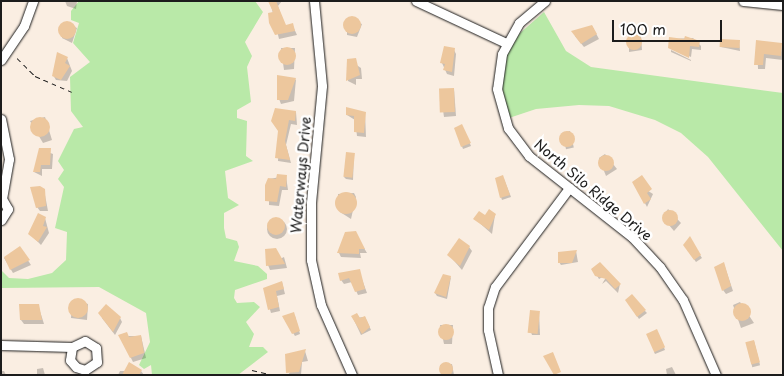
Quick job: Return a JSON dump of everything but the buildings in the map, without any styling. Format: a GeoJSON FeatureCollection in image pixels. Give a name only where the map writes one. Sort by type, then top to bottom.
{"type":"FeatureCollection","features":[{"type":"Feature","properties":{"kind":"street"},"geometry":{"type":"LineString","coordinates":[[1,60],[15,43],[33,1]]}},
{"type":"Feature","properties":{"kind":"street","name":"Waterways Drive"},"geometry":{"type":"LineString","coordinates":[[314,1],[322,86],[311,203],[311,260],[321,305],[352,375]]}},
{"type":"Feature","properties":{"kind":"street"},"geometry":{"type":"LineString","coordinates":[[416,1],[506,43]]}},
{"type":"Feature","properties":{"kind":"street","name":"North Silo Ridge Drive"},"geometry":{"type":"LineString","coordinates":[[545,1],[525,16],[506,43],[498,80],[503,119],[524,152],[632,237],[660,267],[683,300],[716,375]]}},
{"type":"Feature","properties":{"kind":"street"},"geometry":{"type":"LineString","coordinates":[[743,1],[783,5]]}},
{"type":"Feature","properties":{"kind":"street"},"geometry":{"type":"LineString","coordinates":[[1,119],[10,159],[2,197],[8,208],[1,220]]}},
{"type":"Feature","properties":{"kind":"street"},"geometry":{"type":"LineString","coordinates":[[498,375],[488,330],[488,308],[495,287],[569,188]]}},
{"type":"Feature","properties":{"kind":"street"},"geometry":{"type":"LineString","coordinates":[[1,345],[72,347]]}},
{"type":"Feature","properties":{"kind":"path"},"geometry":{"type":"LineString","coordinates":[[17,58],[35,76],[72,92]]}},
{"type":"Feature","properties":{"kind":"path"},"geometry":{"type":"LineString","coordinates":[[252,370],[274,375]]}},
{"type":"Feature","properties":{"kind":"green space"},"geometry":{"type":"Polygon","coordinates":[[[79,1],[255,1],[263,12],[245,42],[252,56],[247,67],[251,102],[237,110],[237,118],[247,121],[246,156],[253,161],[225,171],[228,198],[239,205],[224,213],[224,228],[226,238],[237,241],[239,247],[234,261],[258,266],[267,274],[267,279],[235,290],[234,298],[237,303],[254,302],[260,307],[246,322],[254,334],[249,347],[263,347],[268,352],[238,375],[152,375],[151,365],[144,369],[139,365],[150,342],[146,313],[99,287],[1,288],[1,270],[9,278],[28,279],[52,273],[66,260],[67,232],[55,228],[64,187],[58,179],[64,170],[58,161],[74,129],[83,127],[71,111],[70,77],[90,62],[73,43],[79,23],[71,20],[71,11],[79,1]]]}},
{"type":"Feature","properties":{"kind":"green space"},"geometry":{"type":"Polygon","coordinates":[[[544,12],[566,51],[591,67],[783,93],[783,251],[708,157],[681,133],[655,120],[609,106],[579,105],[536,109],[509,118],[502,87],[507,55],[519,34],[544,12]]]}}]}
